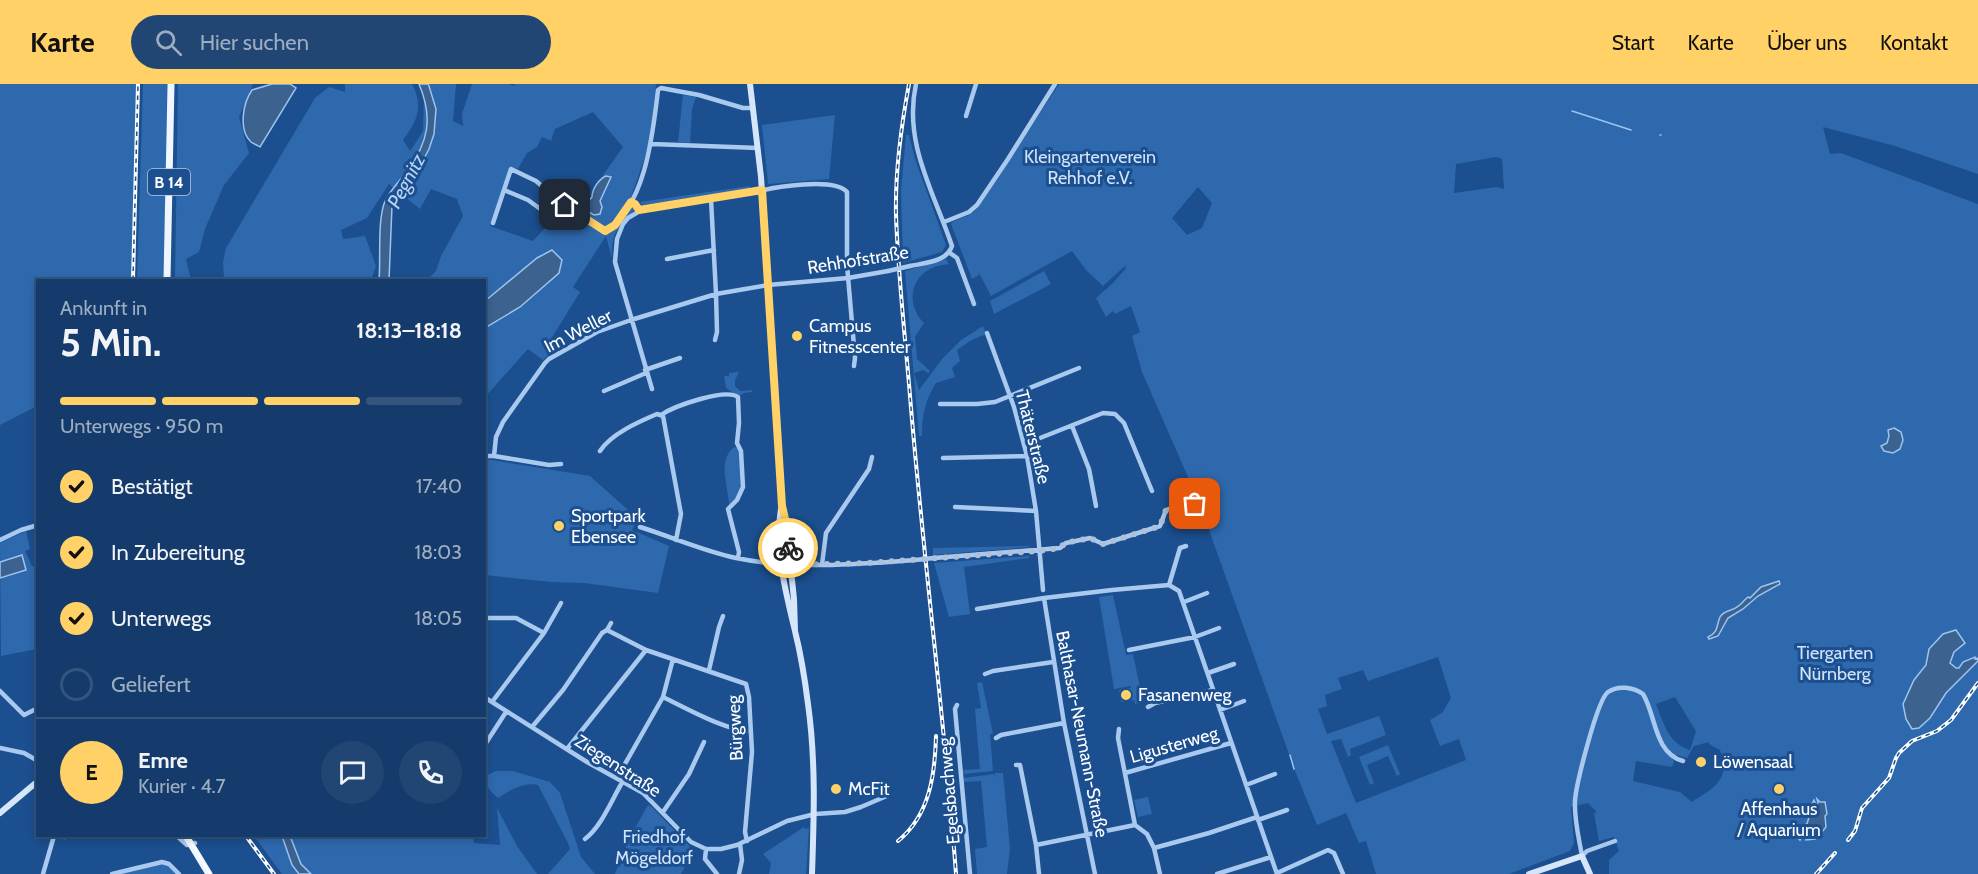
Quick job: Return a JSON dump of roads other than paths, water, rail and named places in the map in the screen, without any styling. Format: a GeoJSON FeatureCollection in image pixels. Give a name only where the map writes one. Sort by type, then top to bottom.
{"type":"FeatureCollection","features":[{"type":"Feature","properties":{"kind":"main road","name":"B 14"},"geometry":{"type":"LineString","coordinates":[[167,279],[171,84]]}},
{"type":"Feature","properties":{"kind":"main road"},"geometry":{"type":"LineString","coordinates":[[750,84],[762,190],[782,506],[779,522],[796,614],[795,631],[813,740],[815,814],[812,874]]}},
{"type":"Feature","properties":{"kind":"main road"},"geometry":{"type":"LineString","coordinates":[[0,813],[36,783]]}},
{"type":"Feature","properties":{"kind":"main road"},"geometry":{"type":"LineString","coordinates":[[189,837],[211,874]]}},
{"type":"Feature","properties":{"kind":"main road"},"geometry":{"type":"LineString","coordinates":[[1529,874],[1582,856],[1590,874]]}},
{"type":"Feature","properties":{"kind":"street"},"geometry":{"type":"LineString","coordinates":[[916,84],[912,103],[914,140],[952,246],[950,253],[957,258],[974,304]]}},
{"type":"Feature","properties":{"kind":"street"},"geometry":{"type":"LineString","coordinates":[[966,117],[976,84]]}},
{"type":"Feature","properties":{"kind":"street"},"geometry":{"type":"LineString","coordinates":[[944,222],[969,212],[977,205],[1055,84]]}},
{"type":"Feature","properties":{"kind":"street"},"geometry":{"type":"LineString","coordinates":[[493,223],[511,169],[536,181],[564,205],[605,231],[615,225],[631,202],[644,172],[652,144],[658,90],[665,88],[743,108],[753,108]]}},
{"type":"Feature","properties":{"kind":"street"},"geometry":{"type":"LineString","coordinates":[[652,144],[758,148]]}},
{"type":"Feature","properties":{"kind":"street"},"geometry":{"type":"LineString","coordinates":[[652,389],[645,372],[615,262],[620,230],[628,218],[639,210],[762,190],[828,184],[844,189],[848,196],[848,278],[854,366]]}},
{"type":"Feature","properties":{"kind":"street"},"geometry":{"type":"LineString","coordinates":[[504,190],[528,200],[550,216],[564,205]]}},
{"type":"Feature","properties":{"kind":"street"},"geometry":{"type":"LineString","coordinates":[[711,199],[716,294],[717,332],[715,340]]}},
{"type":"Feature","properties":{"kind":"street"},"geometry":{"type":"LineString","coordinates":[[631,202],[639,210]]}},
{"type":"Feature","properties":{"kind":"street"},"geometry":{"type":"LineString","coordinates":[[667,259],[714,250]]}},
{"type":"Feature","properties":{"kind":"street","name":"Rehhofstraße"},"geometry":{"type":"LineString","coordinates":[[716,294],[768,285],[888,272],[950,253]]}},
{"type":"Feature","properties":{"kind":"street","name":"Im Weller"},"geometry":{"type":"LineString","coordinates":[[494,456],[496,437],[503,422],[549,359],[597,332],[716,294]]}},
{"type":"Feature","properties":{"kind":"street","name":"Thäterstraße"},"geometry":{"type":"LineString","coordinates":[[987,333],[1010,396],[1027,456],[1036,511],[1039,551]]}},
{"type":"Feature","properties":{"kind":"street"},"geometry":{"type":"LineString","coordinates":[[604,391],[680,358]]}},
{"type":"Feature","properties":{"kind":"street"},"geometry":{"type":"LineString","coordinates":[[940,404],[995,402],[1079,368]]}},
{"type":"Feature","properties":{"kind":"street"},"geometry":{"type":"LineString","coordinates":[[600,451],[605,444],[628,428],[648,418],[661,415],[683,403],[729,393],[735,394],[738,399],[735,445],[741,451],[743,487],[737,500],[728,509],[738,558]]}},
{"type":"Feature","properties":{"kind":"street"},"geometry":{"type":"LineString","coordinates":[[1024,444],[1107,413],[1114,414],[1122,419],[1152,491]]}},
{"type":"Feature","properties":{"kind":"street"},"geometry":{"type":"LineString","coordinates":[[661,415],[669,442],[681,514],[676,540]]}},
{"type":"Feature","properties":{"kind":"street"},"geometry":{"type":"LineString","coordinates":[[1072,426],[1089,469],[1096,506]]}},
{"type":"Feature","properties":{"kind":"street"},"geometry":{"type":"LineString","coordinates":[[486,456],[549,465],[561,464]]}},
{"type":"Feature","properties":{"kind":"street"},"geometry":{"type":"LineString","coordinates":[[943,458],[1027,456]]}},
{"type":"Feature","properties":{"kind":"street"},"geometry":{"type":"LineString","coordinates":[[822,564],[826,533],[869,469],[872,457]]}},
{"type":"Feature","properties":{"kind":"street"},"geometry":{"type":"LineString","coordinates":[[640,527],[738,558],[786,564],[822,564],[1039,551],[1060,548],[1065,543],[1090,538],[1103,544],[1160,526],[1166,510],[1185,502],[1195,504]]}},
{"type":"Feature","properties":{"kind":"street"},"geometry":{"type":"LineString","coordinates":[[955,507],[1036,511]]}},
{"type":"Feature","properties":{"kind":"street"},"geometry":{"type":"LineString","coordinates":[[0,540],[36,526]]}},
{"type":"Feature","properties":{"kind":"street"},"geometry":{"type":"LineString","coordinates":[[1169,585],[1180,549],[1186,546]]}},
{"type":"Feature","properties":{"kind":"street"},"geometry":{"type":"LineString","coordinates":[[1039,551],[1043,590]]}},
{"type":"Feature","properties":{"kind":"street"},"geometry":{"type":"LineString","coordinates":[[977,609],[1044,598],[1169,585],[1179,591],[1277,873],[1328,850],[1334,853],[1343,874]]}},
{"type":"Feature","properties":{"kind":"street"},"geometry":{"type":"LineString","coordinates":[[1184,602],[1207,593]]}},
{"type":"Feature","properties":{"kind":"street","name":"Balthasar-Neumann-Straße"},"geometry":{"type":"LineString","coordinates":[[1044,598],[1064,723],[1095,874]]}},
{"type":"Feature","properties":{"kind":"street"},"geometry":{"type":"LineString","coordinates":[[492,702],[544,633],[561,603]]}},
{"type":"Feature","properties":{"kind":"street"},"geometry":{"type":"LineString","coordinates":[[709,670],[723,616]]}},
{"type":"Feature","properties":{"kind":"street"},"geometry":{"type":"LineString","coordinates":[[486,618],[516,618],[544,633]]}},
{"type":"Feature","properties":{"kind":"street"},"geometry":{"type":"LineString","coordinates":[[532,727],[563,690],[611,623]]}},
{"type":"Feature","properties":{"kind":"street"},"geometry":{"type":"LineString","coordinates":[[1129,650],[1195,637],[1219,628]]}},
{"type":"Feature","properties":{"kind":"street","name":"Bürgweg"},"geometry":{"type":"LineString","coordinates":[[607,630],[645,650],[746,684],[749,697],[752,752],[745,832],[747,841]]}},
{"type":"Feature","properties":{"kind":"street"},"geometry":{"type":"LineString","coordinates":[[567,749],[645,650]]}},
{"type":"Feature","properties":{"kind":"street"},"geometry":{"type":"LineString","coordinates":[[585,839],[597,826],[663,697],[673,659]]}},
{"type":"Feature","properties":{"kind":"street"},"geometry":{"type":"LineString","coordinates":[[985,674],[1053,662]]}},
{"type":"Feature","properties":{"kind":"street"},"geometry":{"type":"LineString","coordinates":[[1208,673],[1234,664]]}},
{"type":"Feature","properties":{"kind":"street"},"geometry":{"type":"LineString","coordinates":[[1582,856],[1575,815],[1575,800],[1601,700],[1608,692],[1617,688],[1630,688],[1643,694],[1664,746],[1676,759],[1683,761]]}},
{"type":"Feature","properties":{"kind":"street"},"geometry":{"type":"LineString","coordinates":[[1148,707],[1214,690]]}},
{"type":"Feature","properties":{"kind":"street"},"geometry":{"type":"LineString","coordinates":[[1,694],[24,715],[36,709]]}},
{"type":"Feature","properties":{"kind":"street"},"geometry":{"type":"LineString","coordinates":[[663,697],[708,718],[743,731],[751,731]]}},
{"type":"Feature","properties":{"kind":"street","name":"Ziegenstraße"},"geometry":{"type":"LineString","coordinates":[[486,698],[643,793],[691,842],[706,849]]}},
{"type":"Feature","properties":{"kind":"street"},"geometry":{"type":"LineString","coordinates":[[1220,710],[1244,701]]}},
{"type":"Feature","properties":{"kind":"street","name":"Egelsbachweg"},"geometry":{"type":"LineString","coordinates":[[957,705],[955,709],[970,874]]}},
{"type":"Feature","properties":{"kind":"street"},"geometry":{"type":"LineString","coordinates":[[486,743],[506,712]]}},
{"type":"Feature","properties":{"kind":"street"},"geometry":{"type":"LineString","coordinates":[[996,738],[1001,735],[1064,723]]}},
{"type":"Feature","properties":{"kind":"street"},"geometry":{"type":"LineString","coordinates":[[1119,729],[1118,738],[1135,825],[1147,834],[1154,848],[1160,874]]}},
{"type":"Feature","properties":{"kind":"street"},"geometry":{"type":"LineString","coordinates":[[663,812],[689,774],[704,742]]}},
{"type":"Feature","properties":{"kind":"street","name":"Ligusterweg"},"geometry":{"type":"LineString","coordinates":[[1125,773],[1231,742]]}},
{"type":"Feature","properties":{"kind":"street"},"geometry":{"type":"LineString","coordinates":[[0,748],[24,753],[36,760]]}},
{"type":"Feature","properties":{"kind":"street"},"geometry":{"type":"LineString","coordinates":[[1016,765],[1020,765],[1036,845],[1039,874]]}},
{"type":"Feature","properties":{"kind":"street"},"geometry":{"type":"LineString","coordinates":[[1246,785],[1275,774]]}},
{"type":"Feature","properties":{"kind":"street"},"geometry":{"type":"LineString","coordinates":[[717,874],[705,859],[706,849],[721,849],[740,844],[777,825],[815,814],[845,812],[889,795]]}},
{"type":"Feature","properties":{"kind":"street"},"geometry":{"type":"LineString","coordinates":[[1154,848],[1287,810]]}},
{"type":"Feature","properties":{"kind":"street"},"geometry":{"type":"LineString","coordinates":[[1036,845],[1135,825]]}},
{"type":"Feature","properties":{"kind":"street"},"geometry":{"type":"LineString","coordinates":[[43,874],[54,837]]}},
{"type":"Feature","properties":{"kind":"street"},"geometry":{"type":"LineString","coordinates":[[178,837],[186,845],[193,844]]}},
{"type":"Feature","properties":{"kind":"street"},"geometry":{"type":"LineString","coordinates":[[1582,856],[1587,851],[1615,840]]}},
{"type":"Feature","properties":{"kind":"street"},"geometry":{"type":"LineString","coordinates":[[739,874],[742,860],[740,844]]}},
{"type":"Feature","properties":{"kind":"street"},"geometry":{"type":"LineString","coordinates":[[1217,874],[1271,857]]}},
{"type":"Feature","properties":{"kind":"street"},"geometry":{"type":"LineString","coordinates":[[112,874],[162,862],[170,864],[179,874]]}},
{"type":"Feature","properties":{"kind":"water"},"geometry":{"type":"Polygon","coordinates":[[[272,84],[290,84],[296,88],[260,147],[251,142],[244,131],[244,109],[252,90],[272,84]]]}},
{"type":"Feature","properties":{"kind":"water","name":"Pegnitz"},"geometry":{"type":"Polygon","coordinates":[[[419,84],[428,84],[436,109],[434,134],[418,170],[392,206],[389,279],[379,279],[380,229],[383,209],[385,201],[414,160],[424,139],[427,118],[419,84]]]}},
{"type":"Feature","properties":{"kind":"water"},"geometry":{"type":"Polygon","coordinates":[[[606,176],[611,177],[600,201],[602,207],[600,214],[594,215],[584,207],[592,197],[596,185],[606,176]]]}},
{"type":"Feature","properties":{"kind":"water"},"geometry":{"type":"Polygon","coordinates":[[[552,250],[562,260],[559,273],[520,307],[486,327],[486,300],[537,258],[552,250]]]}},
{"type":"Feature","properties":{"kind":"water"},"geometry":{"type":"Polygon","coordinates":[[[1894,428],[1901,432],[1903,440],[1900,449],[1893,453],[1884,451],[1881,446],[1887,443],[1888,430],[1894,428]]]}},
{"type":"Feature","properties":{"kind":"water"},"geometry":{"type":"Polygon","coordinates":[[[22,555],[26,570],[0,578],[0,562],[22,555]]]}},
{"type":"Feature","properties":{"kind":"water"},"geometry":{"type":"Polygon","coordinates":[[[1779,581],[1780,584],[1758,596],[1728,618],[1718,636],[1709,639],[1708,637],[1716,631],[1720,617],[1724,613],[1738,606],[1748,597],[1750,598],[1761,587],[1779,581]]]}},
{"type":"Feature","properties":{"kind":"water"},"geometry":{"type":"Polygon","coordinates":[[[1956,630],[1965,643],[1954,652],[1950,663],[1959,668],[1963,662],[1975,657],[1978,661],[1946,693],[1930,718],[1919,728],[1912,729],[1906,719],[1903,704],[1914,680],[1926,665],[1929,649],[1943,634],[1956,630]]]}},
{"type":"Feature","properties":{"kind":"water"},"geometry":{"type":"Polygon","coordinates":[[[1817,799],[1825,802],[1826,827],[1816,835],[1815,839],[1806,840],[1806,834],[1803,834],[1800,840],[1796,835],[1801,826],[1807,824],[1809,817],[1814,815],[1811,806],[1814,800],[1816,805],[1818,803],[1817,799]]]}},
{"type":"Feature","properties":{"kind":"water"},"geometry":{"type":"Polygon","coordinates":[[[282,837],[290,837],[301,864],[311,874],[299,874],[292,865],[282,837]]]}},
{"type":"Feature","properties":{"kind":"waterway"},"geometry":{"type":"LineString","coordinates":[[1572,111],[1631,130]]}},
{"type":"Feature","properties":{"kind":"waterway"},"geometry":{"type":"LineString","coordinates":[[1290,755],[1294,769]]}},
{"type":"Feature","properties":{"kind":"tram line"},"geometry":{"type":"LineString","coordinates":[[188,837],[210,874]]}},
{"type":"Feature","properties":{"kind":"railway"},"geometry":{"type":"LineString","coordinates":[[133,279],[138,84]]}},
{"type":"Feature","properties":{"kind":"railway"},"geometry":{"type":"LineString","coordinates":[[909,84],[898,166],[897,238],[915,456],[956,874]]}},
{"type":"Feature","properties":{"kind":"railway"},"geometry":{"type":"LineString","coordinates":[[1848,840],[1855,831],[1862,808],[1889,778],[1899,753],[1912,741],[1937,731],[1951,720],[1978,683]]}},
{"type":"Feature","properties":{"kind":"railway"},"geometry":{"type":"LineString","coordinates":[[898,841],[917,819],[929,793],[936,736]]}},
{"type":"Feature","properties":{"kind":"railway"},"geometry":{"type":"LineString","coordinates":[[247,837],[274,874]]}},
{"type":"Feature","properties":{"kind":"railway"},"geometry":{"type":"LineString","coordinates":[[1816,874],[1835,853]]}},
{"type":"Feature","properties":{"kind":"place","name":"Campus Fitnesscenter"},"geometry":{"type":"Point","coordinates":[797,336]}},
{"type":"Feature","properties":{"kind":"place","name":"Sportpark Ebensee"},"geometry":{"type":"Point","coordinates":[559,526]}},
{"type":"Feature","properties":{"kind":"place","name":"Fasanenweg"},"geometry":{"type":"Point","coordinates":[1126,695]}},
{"type":"Feature","properties":{"kind":"place","name":"Löwensaal"},"geometry":{"type":"Point","coordinates":[1701,762]}},
{"type":"Feature","properties":{"kind":"place","name":"McFit"},"geometry":{"type":"Point","coordinates":[836,789]}},
{"type":"Feature","properties":{"kind":"place","name":"Affenhaus / Aquarium"},"geometry":{"type":"Point","coordinates":[1779,789]}},
{"type":"Feature","properties":{"kind":"park label","name":"Kleingartenverein Rehhof e.V."},"geometry":{"type":"Point","coordinates":[1090,167]}},
{"type":"Feature","properties":{"kind":"park label","name":"Tiergarten Nürnberg"},"geometry":{"type":"Point","coordinates":[1835,663]}},
{"type":"Feature","properties":{"kind":"park label","name":"Friedhof Mögeldorf"},"geometry":{"type":"Point","coordinates":[654,847]}}]}
